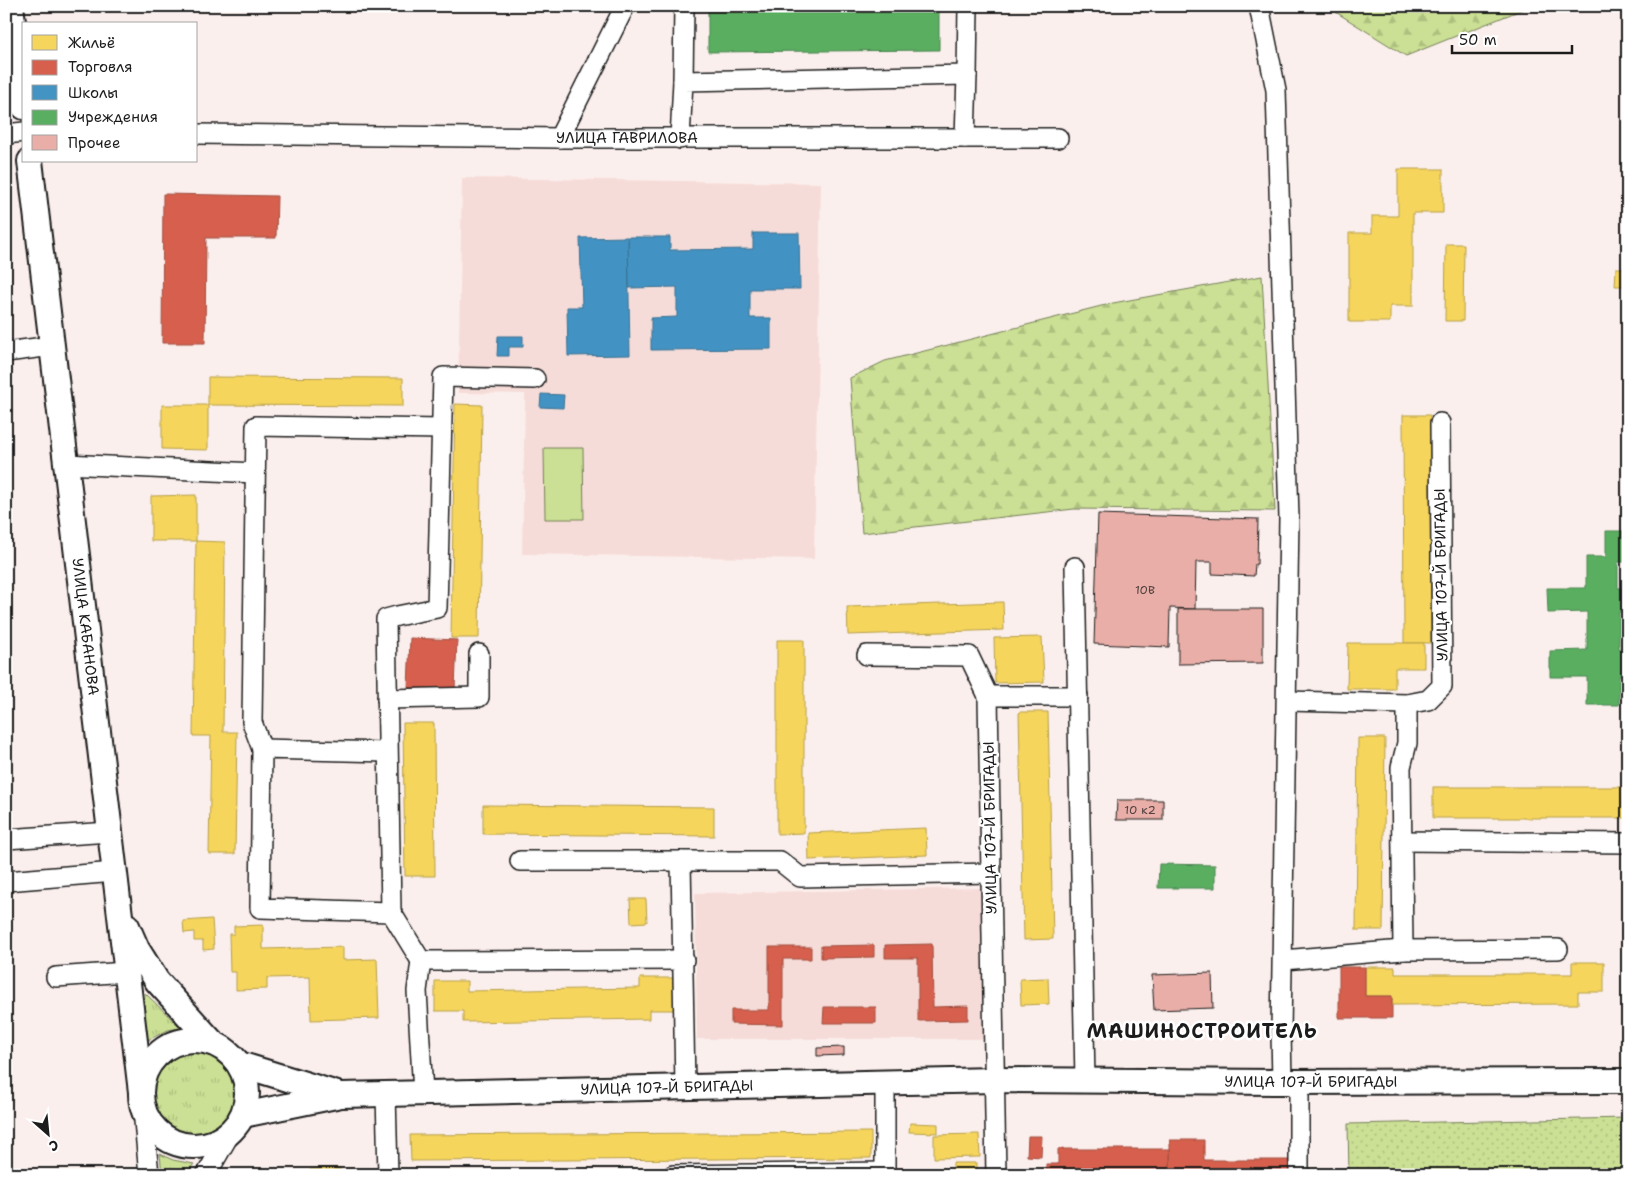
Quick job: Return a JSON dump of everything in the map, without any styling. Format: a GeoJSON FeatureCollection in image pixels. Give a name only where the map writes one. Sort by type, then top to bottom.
{"type":"FeatureCollection","features":[{"type":"Feature","properties":{"kind":"main road"},"geometry":{"type":"LineString","coordinates":[[10,14],[22,94]]}},
{"type":"Feature","properties":{"kind":"main road","name":"УЛИЦА КАБАНОВА"},"geometry":{"type":"LineString","coordinates":[[30,162],[142,1101]]}},
{"type":"Feature","properties":{"kind":"main road"},"geometry":{"type":"LineString","coordinates":[[118,906],[137,949],[157,981],[213,1043],[228,1052],[239,1064],[246,1080],[247,1097],[237,1122],[218,1140],[200,1146],[182,1145],[165,1138],[152,1126],[142,1101],[144,1075],[152,1060],[164,1049],[180,1042],[197,1040],[213,1043]]}},
{"type":"Feature","properties":{"kind":"main road"},"geometry":{"type":"LineString","coordinates":[[239,1064],[341,1095]]}},
{"type":"Feature","properties":{"kind":"main road","name":"УЛИЦА 107-Й БРИГАДЫ"},"geometry":{"type":"LineString","coordinates":[[341,1095],[994,1080],[1290,1082],[1628,1080]]}},
{"type":"Feature","properties":{"kind":"main road"},"geometry":{"type":"LineString","coordinates":[[237,1122],[341,1095]]}},
{"type":"Feature","properties":{"kind":"street"},"geometry":{"type":"LineString","coordinates":[[559,138],[625,6]]}},
{"type":"Feature","properties":{"kind":"street"},"geometry":{"type":"LineString","coordinates":[[680,138],[684,6]]}},
{"type":"Feature","properties":{"kind":"street"},"geometry":{"type":"LineString","coordinates":[[965,138],[968,6]]}},
{"type":"Feature","properties":{"kind":"street"},"geometry":{"type":"LineString","coordinates":[[1259,6],[1276,90],[1277,109],[1289,518],[1283,960],[1290,1082],[1299,1175]]}},
{"type":"Feature","properties":{"kind":"street"},"geometry":{"type":"LineString","coordinates":[[682,81],[966,75]]}},
{"type":"Feature","properties":{"kind":"street"},"geometry":{"type":"LineString","coordinates":[[6,134],[22,132]]}},
{"type":"Feature","properties":{"kind":"street","name":"УЛИЦА ГАВРИЛОВА"},"geometry":{"type":"LineString","coordinates":[[198,134],[559,138],[1058,138]]}},
{"type":"Feature","properties":{"kind":"street"},"geometry":{"type":"LineString","coordinates":[[6,352],[52,346]]}},
{"type":"Feature","properties":{"kind":"street"},"geometry":{"type":"LineString","coordinates":[[423,1093],[417,991],[421,961],[390,912],[386,619],[437,608],[443,377],[535,379]]}},
{"type":"Feature","properties":{"kind":"street","name":"УЛИЦА 107-Й БРИГАДЫ"},"geometry":{"type":"LineString","coordinates":[[1287,701],[1407,704],[1428,700],[1442,686],[1440,423]]}},
{"type":"Feature","properties":{"kind":"street"},"geometry":{"type":"LineString","coordinates":[[390,912],[260,908],[262,749],[252,722],[256,426],[442,429]]}},
{"type":"Feature","properties":{"kind":"street"},"geometry":{"type":"LineString","coordinates":[[66,464],[255,473]]}},
{"type":"Feature","properties":{"kind":"street"},"geometry":{"type":"LineString","coordinates":[[1075,567],[1085,1080]]}},
{"type":"Feature","properties":{"kind":"street"},"geometry":{"type":"LineString","coordinates":[[387,699],[479,697],[479,654]]}},
{"type":"Feature","properties":{"kind":"street","name":"УЛИЦА 107-Й БРИГАДЫ"},"geometry":{"type":"LineString","coordinates":[[867,655],[969,656],[988,696],[994,1080]]}},
{"type":"Feature","properties":{"kind":"street"},"geometry":{"type":"LineString","coordinates":[[988,696],[1078,696]]}},
{"type":"Feature","properties":{"kind":"street"},"geometry":{"type":"LineString","coordinates":[[1403,950],[1401,766],[1407,743],[1407,704]]}},
{"type":"Feature","properties":{"kind":"street"},"geometry":{"type":"LineString","coordinates":[[262,749],[387,752]]}},
{"type":"Feature","properties":{"kind":"street"},"geometry":{"type":"LineString","coordinates":[[6,839],[110,832]]}},
{"type":"Feature","properties":{"kind":"street"},"geometry":{"type":"LineString","coordinates":[[1402,841],[1628,843]]}},
{"type":"Feature","properties":{"kind":"street"},"geometry":{"type":"LineString","coordinates":[[520,861],[780,861],[800,877],[991,872]]}},
{"type":"Feature","properties":{"kind":"street"},"geometry":{"type":"LineString","coordinates":[[681,861],[685,1087]]}},
{"type":"Feature","properties":{"kind":"street"},"geometry":{"type":"LineString","coordinates":[[6,881],[114,872]]}},
{"type":"Feature","properties":{"kind":"street"},"geometry":{"type":"LineString","coordinates":[[1283,960],[1403,950],[1558,949]]}},
{"type":"Feature","properties":{"kind":"street"},"geometry":{"type":"LineString","coordinates":[[421,961],[684,960]]}},
{"type":"Feature","properties":{"kind":"street"},"geometry":{"type":"LineString","coordinates":[[56,977],[126,972]]}},
{"type":"Feature","properties":{"kind":"street"},"geometry":{"type":"LineString","coordinates":[[994,1080],[996,1175]]}},
{"type":"Feature","properties":{"kind":"street"},"geometry":{"type":"LineString","coordinates":[[673,1175],[885,1173],[885,1082]]}},
{"type":"Feature","properties":{"kind":"street"},"geometry":{"type":"LineString","coordinates":[[386,1094],[388,1175]]}},
{"type":"Feature","properties":{"kind":"street","name":"УЛИЦА КАБАНОВА"},"geometry":{"type":"LineString","coordinates":[[142,1101],[149,1175]]}},
{"type":"Feature","properties":{"kind":"street"},"geometry":{"type":"LineString","coordinates":[[206,1175],[237,1122]]}},
{"type":"Feature","properties":{"kind":"shaded area"},"geometry":{"type":"Polygon","coordinates":[[[462,178],[821,183],[814,559],[522,554],[525,394],[458,393],[462,178]]]}},
{"type":"Feature","properties":{"kind":"shaded area"},"geometry":{"type":"Polygon","coordinates":[[[981,888],[983,1039],[697,1039],[695,893],[981,888]]]}},
{"type":"Feature","properties":{"kind":"green space"},"geometry":{"type":"Polygon","coordinates":[[[1326,6],[1531,6],[1406,56],[1326,6]]]}},
{"type":"Feature","properties":{"kind":"green space"},"geometry":{"type":"Polygon","coordinates":[[[1262,276],[1275,511],[1074,509],[862,533],[850,378],[885,361],[1113,303],[1262,276]]]}},
{"type":"Feature","properties":{"kind":"green space"},"geometry":{"type":"Polygon","coordinates":[[[544,448],[583,448],[584,519],[545,519],[544,448]]]}},
{"type":"Feature","properties":{"kind":"green space"},"geometry":{"type":"Polygon","coordinates":[[[145,993],[181,1028],[168,1030],[148,1040],[143,1010],[145,993]]]}},
{"type":"Feature","properties":{"kind":"green space"},"geometry":{"type":"Polygon","coordinates":[[[186,1051],[202,1051],[218,1058],[229,1069],[236,1085],[233,1109],[224,1123],[218,1128],[202,1135],[186,1135],[170,1128],[159,1117],[152,1101],[152,1085],[159,1069],[170,1058],[186,1051]]]}},
{"type":"Feature","properties":{"kind":"green space"},"geometry":{"type":"Polygon","coordinates":[[[1628,1118],[1628,1175],[1349,1175],[1348,1124],[1628,1118]]]}},
{"type":"Feature","properties":{"kind":"green space"},"geometry":{"type":"Polygon","coordinates":[[[160,1154],[173,1160],[194,1164],[184,1175],[162,1175],[160,1154]]]}},
{"type":"Feature","properties":{"kind":"building: Жильё"},"geometry":{"type":"Polygon","coordinates":[[[1398,169],[1443,169],[1443,213],[1413,213],[1413,306],[1390,306],[1390,322],[1349,322],[1349,233],[1372,233],[1372,216],[1398,216],[1398,169]]]}},
{"type":"Feature","properties":{"kind":"building: Жильё"},"geometry":{"type":"Polygon","coordinates":[[[1446,244],[1464,244],[1463,321],[1445,321],[1446,244]]]}},
{"type":"Feature","properties":{"kind":"building: Жильё"},"geometry":{"type":"Polygon","coordinates":[[[1616,268],[1628,268],[1628,286],[1615,286],[1616,268]]]}},
{"type":"Feature","properties":{"kind":"building: Жильё"},"geometry":{"type":"Polygon","coordinates":[[[208,377],[403,378],[403,406],[208,405],[208,377]]]}},
{"type":"Feature","properties":{"kind":"building: Жильё"},"geometry":{"type":"Polygon","coordinates":[[[455,404],[482,405],[479,638],[451,638],[455,404]]]}},
{"type":"Feature","properties":{"kind":"building: Жильё"},"geometry":{"type":"Polygon","coordinates":[[[162,405],[208,405],[208,450],[162,449],[162,405]]]}},
{"type":"Feature","properties":{"kind":"building: Жильё"},"geometry":{"type":"Polygon","coordinates":[[[1403,415],[1430,415],[1431,643],[1404,643],[1403,415]]]}},
{"type":"Feature","properties":{"kind":"building: Жильё"},"geometry":{"type":"Polygon","coordinates":[[[196,495],[196,541],[151,541],[151,496],[196,495]]]}},
{"type":"Feature","properties":{"kind":"building: Жильё"},"geometry":{"type":"Polygon","coordinates":[[[196,541],[225,542],[223,732],[237,732],[235,854],[209,854],[211,736],[193,736],[196,541]]]}},
{"type":"Feature","properties":{"kind":"building: Жильё"},"geometry":{"type":"Polygon","coordinates":[[[1003,602],[1004,630],[848,635],[847,607],[1003,602]]]}},
{"type":"Feature","properties":{"kind":"building: Жильё"},"geometry":{"type":"Polygon","coordinates":[[[1042,637],[1044,682],[995,683],[994,638],[1042,637]]]}},
{"type":"Feature","properties":{"kind":"building: Жильё"},"geometry":{"type":"Polygon","coordinates":[[[777,640],[804,640],[804,833],[777,834],[777,640]]]}},
{"type":"Feature","properties":{"kind":"building: Жильё"},"geometry":{"type":"Polygon","coordinates":[[[1348,643],[1424,643],[1424,668],[1395,668],[1395,689],[1347,689],[1348,643]]]}},
{"type":"Feature","properties":{"kind":"building: Жильё"},"geometry":{"type":"Polygon","coordinates":[[[1019,712],[1048,712],[1053,939],[1024,940],[1019,712]]]}},
{"type":"Feature","properties":{"kind":"building: Жильё"},"geometry":{"type":"Polygon","coordinates":[[[403,723],[434,723],[435,876],[405,876],[403,723]]]}},
{"type":"Feature","properties":{"kind":"building: Жильё"},"geometry":{"type":"Polygon","coordinates":[[[1358,738],[1385,738],[1383,930],[1356,930],[1358,738]]]}},
{"type":"Feature","properties":{"kind":"building: Жильё"},"geometry":{"type":"Polygon","coordinates":[[[1433,787],[1628,787],[1628,818],[1433,818],[1433,787]]]}},
{"type":"Feature","properties":{"kind":"building: Жильё"},"geometry":{"type":"Polygon","coordinates":[[[483,805],[714,807],[714,836],[483,834],[483,805]]]}},
{"type":"Feature","properties":{"kind":"building: Жильё"},"geometry":{"type":"Polygon","coordinates":[[[926,828],[927,855],[809,860],[808,833],[926,828]]]}},
{"type":"Feature","properties":{"kind":"building: Жильё"},"geometry":{"type":"Polygon","coordinates":[[[630,899],[646,899],[647,922],[631,923],[630,899]]]}},
{"type":"Feature","properties":{"kind":"building: Жильё"},"geometry":{"type":"Polygon","coordinates":[[[212,919],[214,949],[203,950],[203,941],[194,941],[194,932],[184,933],[183,921],[212,919]]]}},
{"type":"Feature","properties":{"kind":"building: Жильё"},"geometry":{"type":"Polygon","coordinates":[[[263,925],[263,949],[343,947],[343,960],[377,959],[379,1018],[311,1020],[310,977],[267,978],[267,989],[236,990],[236,972],[230,972],[229,934],[234,934],[234,926],[263,925]]]}},
{"type":"Feature","properties":{"kind":"building: Жильё"},"geometry":{"type":"Polygon","coordinates":[[[1572,962],[1604,962],[1604,992],[1578,992],[1578,1004],[1392,1005],[1392,996],[1365,996],[1365,967],[1395,967],[1395,974],[1572,974],[1572,962]]]}},
{"type":"Feature","properties":{"kind":"building: Жильё"},"geometry":{"type":"Polygon","coordinates":[[[640,978],[673,978],[674,1010],[649,1010],[649,1019],[463,1022],[463,1011],[435,1011],[435,981],[467,981],[467,991],[640,988],[640,978]]]}},
{"type":"Feature","properties":{"kind":"building: Жильё"},"geometry":{"type":"Polygon","coordinates":[[[1048,978],[1049,1004],[1021,1005],[1020,979],[1048,978]]]}},
{"type":"Feature","properties":{"kind":"building: Жильё"},"geometry":{"type":"Polygon","coordinates":[[[910,1123],[938,1124],[938,1133],[909,1132],[910,1123]]]}},
{"type":"Feature","properties":{"kind":"building: Жильё"},"geometry":{"type":"Polygon","coordinates":[[[871,1132],[871,1158],[411,1161],[410,1135],[871,1132]]]}},
{"type":"Feature","properties":{"kind":"building: Жильё"},"geometry":{"type":"Polygon","coordinates":[[[979,1134],[980,1157],[934,1158],[934,1135],[979,1134]]]}},
{"type":"Feature","properties":{"kind":"building: Жильё"},"geometry":{"type":"Polygon","coordinates":[[[953,1163],[976,1163],[976,1175],[953,1175],[953,1163]]]}},
{"type":"Feature","properties":{"kind":"building: Жильё"},"geometry":{"type":"Polygon","coordinates":[[[340,1168],[340,1175],[305,1175],[311,1169],[340,1168]]]}},
{"type":"Feature","properties":{"kind":"building: Торговля"},"geometry":{"type":"Polygon","coordinates":[[[163,194],[277,196],[276,238],[206,238],[205,343],[162,343],[163,194]]]}},
{"type":"Feature","properties":{"kind":"building: Торговля"},"geometry":{"type":"Polygon","coordinates":[[[410,638],[457,640],[455,689],[408,688],[410,638]]]}},
{"type":"Feature","properties":{"kind":"building: Торговля"},"geometry":{"type":"Polygon","coordinates":[[[932,944],[933,1007],[968,1006],[968,1020],[918,1021],[918,958],[885,958],[885,945],[932,944]]]}},
{"type":"Feature","properties":{"kind":"building: Торговля"},"geometry":{"type":"Polygon","coordinates":[[[874,945],[874,957],[821,958],[821,946],[874,945]]]}},
{"type":"Feature","properties":{"kind":"building: Торговля"},"geometry":{"type":"Polygon","coordinates":[[[769,947],[811,947],[811,959],[783,959],[783,1025],[731,1024],[731,1010],[769,1010],[769,947]]]}},
{"type":"Feature","properties":{"kind":"building: Торговля"},"geometry":{"type":"Polygon","coordinates":[[[1339,967],[1365,967],[1365,996],[1392,996],[1392,1018],[1339,1018],[1339,967]]]}},
{"type":"Feature","properties":{"kind":"building: Торговля"},"geometry":{"type":"Polygon","coordinates":[[[824,1007],[876,1007],[876,1023],[823,1023],[824,1007]]]}},
{"type":"Feature","properties":{"kind":"building: Торговля"},"geometry":{"type":"Polygon","coordinates":[[[1028,1136],[1042,1136],[1041,1157],[1027,1156],[1028,1136]]]}},
{"type":"Feature","properties":{"kind":"building: Торговля"},"geometry":{"type":"Polygon","coordinates":[[[1170,1140],[1204,1140],[1204,1160],[1290,1160],[1290,1175],[1170,1175],[1170,1140]]]}},
{"type":"Feature","properties":{"kind":"building: Торговля"},"geometry":{"type":"Polygon","coordinates":[[[1058,1149],[1170,1149],[1170,1175],[1046,1175],[1046,1164],[1058,1164],[1058,1149]]]}},
{"type":"Feature","properties":{"kind":"building: Школы"},"geometry":{"type":"Polygon","coordinates":[[[753,233],[799,233],[800,289],[750,289],[750,318],[771,318],[771,349],[651,350],[651,318],[677,317],[677,287],[629,288],[628,237],[670,237],[670,250],[753,249],[753,233]]]}},
{"type":"Feature","properties":{"kind":"building: Школы"},"geometry":{"type":"Polygon","coordinates":[[[628,237],[630,355],[568,356],[567,307],[582,307],[580,238],[628,237]]]}},
{"type":"Feature","properties":{"kind":"building: Школы"},"geometry":{"type":"Polygon","coordinates":[[[498,336],[523,336],[523,347],[509,347],[509,356],[497,356],[498,336]]]}},
{"type":"Feature","properties":{"kind":"building: Школы"},"geometry":{"type":"Polygon","coordinates":[[[541,394],[564,395],[563,408],[540,407],[541,394]]]}},
{"type":"Feature","properties":{"kind":"building: Учреждения"},"geometry":{"type":"Polygon","coordinates":[[[708,6],[939,6],[939,50],[708,52],[708,6]]]}},
{"type":"Feature","properties":{"kind":"building: Учреждения"},"geometry":{"type":"Polygon","coordinates":[[[1606,531],[1628,531],[1628,562],[1618,562],[1618,588],[1628,588],[1628,612],[1619,612],[1619,649],[1628,649],[1628,675],[1619,676],[1619,705],[1587,705],[1587,677],[1550,677],[1550,651],[1587,650],[1587,612],[1548,613],[1547,588],[1586,588],[1586,557],[1606,557],[1606,531]]]}},
{"type":"Feature","properties":{"kind":"building: Учреждения"},"geometry":{"type":"Polygon","coordinates":[[[1159,864],[1215,865],[1215,888],[1158,888],[1159,864]]]}},
{"type":"Feature","properties":{"kind":"building: Прочее"},"geometry":{"type":"Polygon","coordinates":[[[1098,514],[1258,519],[1257,564],[1255,564],[1254,576],[1212,574],[1212,562],[1196,562],[1195,609],[1170,608],[1169,647],[1094,644],[1098,514]]]}},
{"type":"Feature","properties":{"kind":"building: Прочее"},"geometry":{"type":"Polygon","coordinates":[[[1178,609],[1263,609],[1263,663],[1178,664],[1178,609]]]}},
{"type":"Feature","properties":{"kind":"building: Прочее"},"geometry":{"type":"Polygon","coordinates":[[[1117,800],[1163,800],[1163,820],[1116,820],[1117,800]]]}},
{"type":"Feature","properties":{"kind":"building: Прочее"},"geometry":{"type":"Polygon","coordinates":[[[1212,973],[1213,1008],[1154,1010],[1152,975],[1212,973]]]}},
{"type":"Feature","properties":{"kind":"building: Прочее"},"geometry":{"type":"Polygon","coordinates":[[[844,1047],[844,1055],[817,1056],[817,1048],[844,1047]]]}},
{"type":"Feature","properties":{"kind":"district","name":"МАШИНОСТРОИТЕЛЬ"},"geometry":{"type":"Point","coordinates":[1202,1031]}}]}
